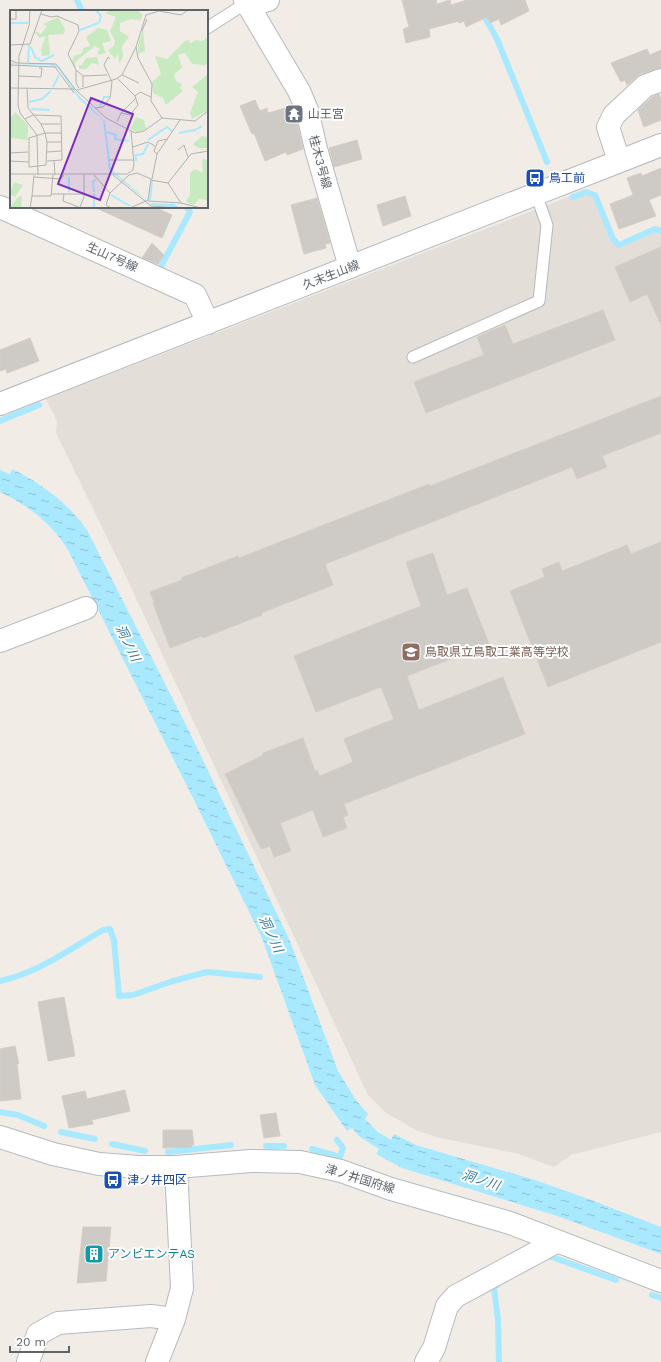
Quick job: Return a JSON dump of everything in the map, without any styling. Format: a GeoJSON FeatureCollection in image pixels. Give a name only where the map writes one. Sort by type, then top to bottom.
{"type":"FeatureCollection","features":[{"type":"Feature","properties":{"kind":"street","name":"桂木3号線"},"geometry":{"type":"LineString","coordinates":[[252,2],[299,91],[307,110],[316,149],[350,267]]}},
{"type":"Feature","properties":{"kind":"street"},"geometry":{"type":"LineString","coordinates":[[619,161],[608,127],[614,115],[645,86],[661,80]]}},
{"type":"Feature","properties":{"kind":"street","name":"久末生山線"},"geometry":{"type":"LineString","coordinates":[[0,404],[661,145]]}},
{"type":"Feature","properties":{"kind":"street","name":"生山7号線"},"geometry":{"type":"LineString","coordinates":[[0,207],[194,294],[208,323]]}},
{"type":"Feature","properties":{"kind":"street"},"geometry":{"type":"LineString","coordinates":[[0,641],[86,608]]}},
{"type":"Feature","properties":{"kind":"street","name":"津ノ井国府線"},"geometry":{"type":"LineString","coordinates":[[0,1137],[53,1154],[99,1164],[139,1167],[176,1167],[251,1161],[300,1162],[341,1171],[391,1188],[510,1223],[556,1242],[661,1281]]}},
{"type":"Feature","properties":{"kind":"street"},"geometry":{"type":"LineString","coordinates":[[158,1362],[174,1319],[182,1288],[176,1167]]}},
{"type":"Feature","properties":{"kind":"street"},"geometry":{"type":"LineString","coordinates":[[426,1362],[434,1348],[447,1306],[456,1296],[556,1242]]}},
{"type":"Feature","properties":{"kind":"street"},"geometry":{"type":"LineString","coordinates":[[28,1362],[38,1334],[58,1323],[152,1316],[174,1319]]}},
{"type":"Feature","properties":{"kind":"lane"},"geometry":{"type":"LineString","coordinates":[[208,27],[252,2]]}},
{"type":"Feature","properties":{"kind":"lane"},"geometry":{"type":"LineString","coordinates":[[413,357],[539,301],[548,225],[536,194]]}},
{"type":"Feature","properties":{"kind":"shaded area","name":"鳥取県立鳥取工業高等学校"},"geometry":{"type":"Polygon","coordinates":[[[586,190],[595,193],[615,237],[620,242],[656,226],[661,228],[661,1132],[571,1155],[554,1167],[519,1154],[440,1138],[418,1131],[386,1113],[368,1095],[121,566],[56,433],[57,421],[46,399],[586,190]]]}},
{"type":"Feature","properties":{"kind":"water","name":"洞ノ川"},"geometry":{"type":"Polygon","coordinates":[[[12,469],[43,487],[63,503],[80,520],[87,530],[188,729],[290,941],[338,1071],[356,1100],[368,1114],[365,1119],[378,1132],[391,1140],[394,1134],[416,1145],[535,1180],[661,1227],[661,1254],[560,1217],[402,1168],[376,1154],[379,1149],[360,1137],[352,1128],[347,1131],[315,1085],[262,938],[69,552],[56,533],[39,517],[20,503],[0,492],[0,470],[10,474],[12,469]]]}},
{"type":"Feature","properties":{"kind":"building"},"geometry":{"type":"Polygon","coordinates":[[[402,0],[436,0],[437,4],[450,0],[451,5],[467,0],[525,0],[529,11],[501,25],[499,19],[490,23],[487,17],[466,27],[464,21],[459,23],[459,21],[429,29],[430,37],[406,43],[403,29],[409,27],[402,0]]]}},
{"type":"Feature","properties":{"kind":"building"},"geometry":{"type":"Polygon","coordinates":[[[647,49],[650,55],[661,50],[661,68],[640,74],[627,85],[625,80],[621,82],[611,63],[647,49]]]}},
{"type":"Feature","properties":{"kind":"building"},"geometry":{"type":"Polygon","coordinates":[[[659,94],[661,100],[661,120],[644,127],[638,110],[652,97],[659,94]]]}},
{"type":"Feature","properties":{"kind":"building"},"geometry":{"type":"Polygon","coordinates":[[[255,100],[260,111],[267,108],[268,113],[292,106],[303,149],[287,155],[286,152],[265,161],[254,133],[252,134],[240,106],[255,100]]]}},
{"type":"Feature","properties":{"kind":"building"},"geometry":{"type":"Polygon","coordinates":[[[357,140],[362,159],[334,167],[329,148],[357,140]]]}},
{"type":"Feature","properties":{"kind":"building"},"geometry":{"type":"Polygon","coordinates":[[[661,168],[661,195],[649,200],[656,216],[619,229],[610,204],[633,195],[627,178],[641,173],[642,176],[661,168]]]}},
{"type":"Feature","properties":{"kind":"building"},"geometry":{"type":"Polygon","coordinates":[[[405,196],[411,216],[383,226],[377,205],[405,196]]]}},
{"type":"Feature","properties":{"kind":"building"},"geometry":{"type":"Polygon","coordinates":[[[317,198],[330,243],[325,244],[326,248],[304,254],[291,205],[317,198]]]}},
{"type":"Feature","properties":{"kind":"building"},"geometry":{"type":"Polygon","coordinates":[[[96,208],[156,208],[172,215],[162,238],[96,208]]]}},
{"type":"Feature","properties":{"kind":"building"},"geometry":{"type":"Polygon","coordinates":[[[152,243],[164,255],[158,264],[142,258],[152,243]]]}},
{"type":"Feature","properties":{"kind":"building"},"geometry":{"type":"Polygon","coordinates":[[[661,247],[661,325],[647,294],[630,302],[615,267],[661,247]]]}},
{"type":"Feature","properties":{"kind":"building"},"geometry":{"type":"Polygon","coordinates":[[[603,310],[615,340],[426,413],[414,382],[484,355],[477,337],[505,325],[513,344],[603,310]]]}},
{"type":"Feature","properties":{"kind":"building"},"geometry":{"type":"Polygon","coordinates":[[[30,338],[39,361],[7,373],[6,369],[0,371],[0,350],[30,338]]]}},
{"type":"Feature","properties":{"kind":"building"},"geometry":{"type":"Polygon","coordinates":[[[661,396],[661,433],[602,456],[607,467],[577,479],[572,467],[325,564],[333,585],[261,613],[262,615],[203,638],[202,636],[170,648],[150,592],[182,580],[181,578],[238,556],[239,558],[429,484],[430,486],[661,396]]]}},
{"type":"Feature","properties":{"kind":"building"},"geometry":{"type":"Polygon","coordinates":[[[661,542],[661,642],[548,687],[510,591],[545,577],[542,569],[559,562],[562,571],[627,545],[631,554],[661,542]]]}},
{"type":"Feature","properties":{"kind":"building"},"geometry":{"type":"Polygon","coordinates":[[[433,553],[447,595],[467,588],[489,644],[407,676],[419,710],[503,677],[525,734],[344,804],[348,815],[343,817],[347,828],[323,837],[313,810],[280,823],[291,851],[274,857],[270,846],[261,849],[225,774],[263,755],[263,753],[303,738],[315,771],[317,770],[320,776],[353,762],[344,739],[394,719],[381,687],[316,712],[294,656],[421,606],[406,562],[433,553]]]}},
{"type":"Feature","properties":{"kind":"building"},"geometry":{"type":"Polygon","coordinates":[[[64,997],[75,1056],[48,1061],[38,1002],[64,997]]]}},
{"type":"Feature","properties":{"kind":"building"},"geometry":{"type":"Polygon","coordinates":[[[15,1046],[19,1064],[17,1064],[21,1099],[0,1101],[0,1049],[15,1046]]]}},
{"type":"Feature","properties":{"kind":"building"},"geometry":{"type":"Polygon","coordinates":[[[125,1090],[130,1111],[92,1120],[93,1124],[69,1128],[62,1096],[85,1091],[87,1099],[125,1090]]]}},
{"type":"Feature","properties":{"kind":"building"},"geometry":{"type":"Polygon","coordinates":[[[276,1113],[280,1136],[264,1138],[260,1115],[276,1113]]]}},
{"type":"Feature","properties":{"kind":"building"},"geometry":{"type":"Polygon","coordinates":[[[163,1130],[192,1130],[194,1145],[191,1145],[192,1147],[163,1148],[163,1130]]]}},
{"type":"Feature","properties":{"kind":"building","name":"アンビエンテAS"},"geometry":{"type":"Polygon","coordinates":[[[83,1227],[111,1227],[106,1281],[77,1283],[83,1227]]]}},
{"type":"Feature","properties":{"kind":"waterway"},"geometry":{"type":"LineString","coordinates":[[77,0],[82,10]]}},
{"type":"Feature","properties":{"kind":"waterway"},"geometry":{"type":"LineString","coordinates":[[478,0],[482,12],[497,39],[547,162]]}},
{"type":"Feature","properties":{"kind":"waterway"},"geometry":{"type":"LineString","coordinates":[[573,197],[586,192],[595,195],[613,239],[619,245],[655,229],[661,231]]}},
{"type":"Feature","properties":{"kind":"waterway"},"geometry":{"type":"LineString","coordinates":[[158,272],[190,212],[187,208]]}},
{"type":"Feature","properties":{"kind":"waterway"},"geometry":{"type":"LineString","coordinates":[[0,421],[39,405]]}},
{"type":"Feature","properties":{"kind":"waterway"},"geometry":{"type":"LineString","coordinates":[[0,981],[41,966],[103,930],[110,929],[114,940],[119,996],[133,995],[173,981],[207,972],[260,977]]}},
{"type":"Feature","properties":{"kind":"waterway"},"geometry":{"type":"LineString","coordinates":[[0,1112],[18,1115],[44,1126]]}},
{"type":"Feature","properties":{"kind":"waterway"},"geometry":{"type":"LineString","coordinates":[[61,1132],[95,1139]]}},
{"type":"Feature","properties":{"kind":"waterway"},"geometry":{"type":"LineString","coordinates":[[312,1149],[340,1157],[343,1148],[337,1140]]}},
{"type":"Feature","properties":{"kind":"waterway"},"geometry":{"type":"LineString","coordinates":[[112,1144],[145,1151]]}},
{"type":"Feature","properties":{"kind":"waterway"},"geometry":{"type":"LineString","coordinates":[[168,1152],[231,1145]]}},
{"type":"Feature","properties":{"kind":"waterway"},"geometry":{"type":"LineString","coordinates":[[266,1146],[284,1146]]}},
{"type":"Feature","properties":{"kind":"waterway"},"geometry":{"type":"LineString","coordinates":[[549,1256],[616,1280]]}},
{"type":"Feature","properties":{"kind":"waterway"},"geometry":{"type":"LineString","coordinates":[[497,1285],[494,1288],[498,1320],[499,1362]]}},
{"type":"Feature","properties":{"kind":"waterway"},"geometry":{"type":"LineString","coordinates":[[652,1295],[661,1298]]}},
{"type":"Feature","properties":{"kind":"place","name":"山王宮"},"geometry":{"type":"Point","coordinates":[294,114]}},
{"type":"Feature","properties":{"kind":"place","name":"鳥工前"},"geometry":{"type":"Point","coordinates":[535,178]}},
{"type":"Feature","properties":{"kind":"place","name":"鳥取県立鳥取工業高等学校"},"geometry":{"type":"Point","coordinates":[411,652]}},
{"type":"Feature","properties":{"kind":"place","name":"津ノ井四区"},"geometry":{"type":"Point","coordinates":[113,1180]}},
{"type":"Feature","properties":{"kind":"place","name":"アンビエンテAS"},"geometry":{"type":"Point","coordinates":[94,1254]}}]}
